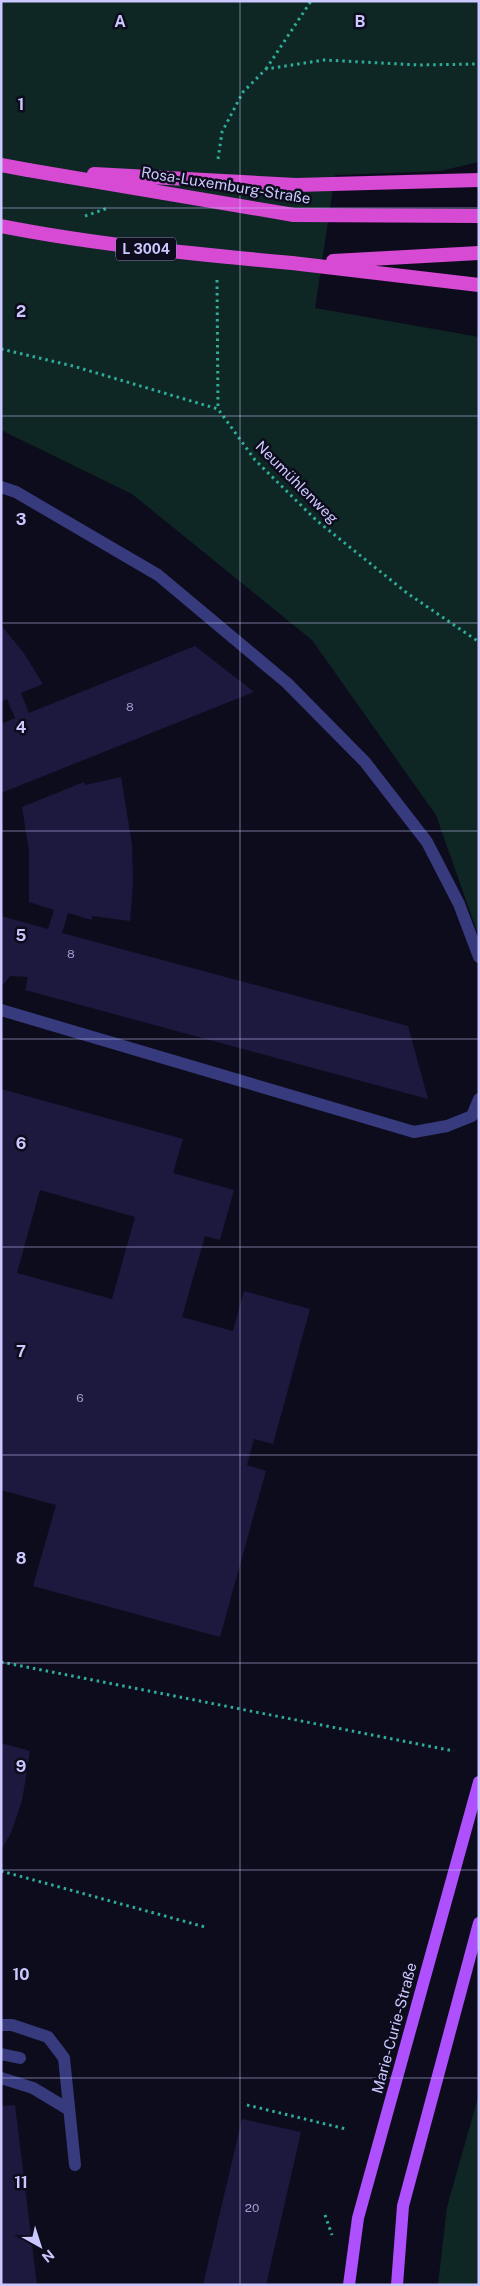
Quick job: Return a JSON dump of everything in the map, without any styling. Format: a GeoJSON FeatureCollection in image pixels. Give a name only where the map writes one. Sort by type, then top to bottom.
{"type":"FeatureCollection","features":[{"type":"Feature","properties":{"kind":"highway","name":"Rosa-Luxemburg-Straße"},"geometry":{"type":"LineString","coordinates":[[1,165],[294,215],[479,216]]}},
{"type":"Feature","properties":{"kind":"highway"},"geometry":{"type":"LineString","coordinates":[[28,170],[296,185],[479,180]]}},
{"type":"Feature","properties":{"kind":"highway","name":"L 3004"},"geometry":{"type":"LineString","coordinates":[[1,226],[48,235],[167,252],[292,263],[479,253]]}},
{"type":"Feature","properties":{"kind":"highway"},"geometry":{"type":"LineString","coordinates":[[292,263],[479,285]]}},
{"type":"Feature","properties":{"kind":"main road","name":"Marie-Curie-Straße"},"geometry":{"type":"LineString","coordinates":[[349,2285],[358,2218],[479,1782]]}},
{"type":"Feature","properties":{"kind":"main road"},"geometry":{"type":"LineString","coordinates":[[397,2285],[403,2206],[479,1923]]}},
{"type":"Feature","properties":{"kind":"lane"},"geometry":{"type":"LineString","coordinates":[[1,486],[16,492],[158,575],[287,683],[365,762],[427,842],[460,904],[479,957]]}},
{"type":"Feature","properties":{"kind":"lane"},"geometry":{"type":"LineString","coordinates":[[1,1010],[414,1132],[447,1126],[472,1116],[479,1099]]}},
{"type":"Feature","properties":{"kind":"lane"},"geometry":{"type":"LineString","coordinates":[[1,2025],[12,2025],[48,2038],[64,2058],[75,2165]]}},
{"type":"Feature","properties":{"kind":"lane"},"geometry":{"type":"LineString","coordinates":[[1,2054],[20,2058]]}},
{"type":"Feature","properties":{"kind":"lane"},"geometry":{"type":"LineString","coordinates":[[1,2078],[33,2088],[68,2109]]}},
{"type":"Feature","properties":{"kind":"path"},"geometry":{"type":"LineString","coordinates":[[266,69],[311,1]]}},
{"type":"Feature","properties":{"kind":"path","name":"Neumühlenweg"},"geometry":{"type":"LineString","coordinates":[[1,349],[73,366],[218,409],[255,460],[316,520],[406,593],[479,642]]}},
{"type":"Feature","properties":{"kind":"path"},"geometry":{"type":"LineString","coordinates":[[1,1662],[454,1751]]}},
{"type":"Feature","properties":{"kind":"path"},"geometry":{"type":"LineString","coordinates":[[1,1871],[205,1927]]}},
{"type":"Feature","properties":{"kind":"path"},"geometry":{"type":"LineString","coordinates":[[247,2106],[346,2130]]}},
{"type":"Feature","properties":{"kind":"green space"},"geometry":{"type":"Polygon","coordinates":[[[1,1],[479,1],[479,162],[440,171],[335,175],[315,308],[479,337],[479,937],[436,815],[312,640],[132,494],[1,430],[1,1]]]}},
{"type":"Feature","properties":{"kind":"green space"},"geometry":{"type":"Polygon","coordinates":[[[479,2094],[479,2285],[438,2285],[447,2207],[479,2094]]]}},
{"type":"Feature","properties":{"kind":"building"},"geometry":{"type":"Polygon","coordinates":[[[1,625],[23,652],[43,684],[21,693],[29,713],[195,646],[254,692],[1,793],[1,724],[15,718],[7,699],[1,701],[1,625]]]}},
{"type":"Feature","properties":{"kind":"building"},"geometry":{"type":"Polygon","coordinates":[[[121,777],[132,844],[133,884],[130,921],[92,916],[92,920],[68,913],[62,933],[408,1026],[428,1099],[25,990],[28,977],[10,976],[4,984],[1,983],[1,916],[48,929],[54,910],[29,902],[29,851],[22,807],[84,782],[85,785],[121,777]]]}},
{"type":"Feature","properties":{"kind":"building"},"geometry":{"type":"Polygon","coordinates":[[[1,1089],[183,1139],[173,1173],[234,1190],[220,1240],[205,1236],[182,1317],[233,1331],[244,1291],[310,1309],[273,1444],[254,1439],[247,1465],[266,1471],[220,1637],[33,1586],[56,1505],[1,1490],[1,1089]],[[40,1190],[17,1273],[112,1299],[135,1217],[40,1190]]]}},
{"type":"Feature","properties":{"kind":"building"},"geometry":{"type":"Polygon","coordinates":[[[1,1743],[30,1751],[22,1801],[11,1833],[1,1850],[1,1743]]]}},
{"type":"Feature","properties":{"kind":"building"},"geometry":{"type":"Polygon","coordinates":[[[15,2105],[37,2285],[1,2285],[1,2106],[15,2105]]]}},
{"type":"Feature","properties":{"kind":"building"},"geometry":{"type":"Polygon","coordinates":[[[242,2119],[301,2132],[266,2285],[203,2285],[242,2119]]]}}]}
